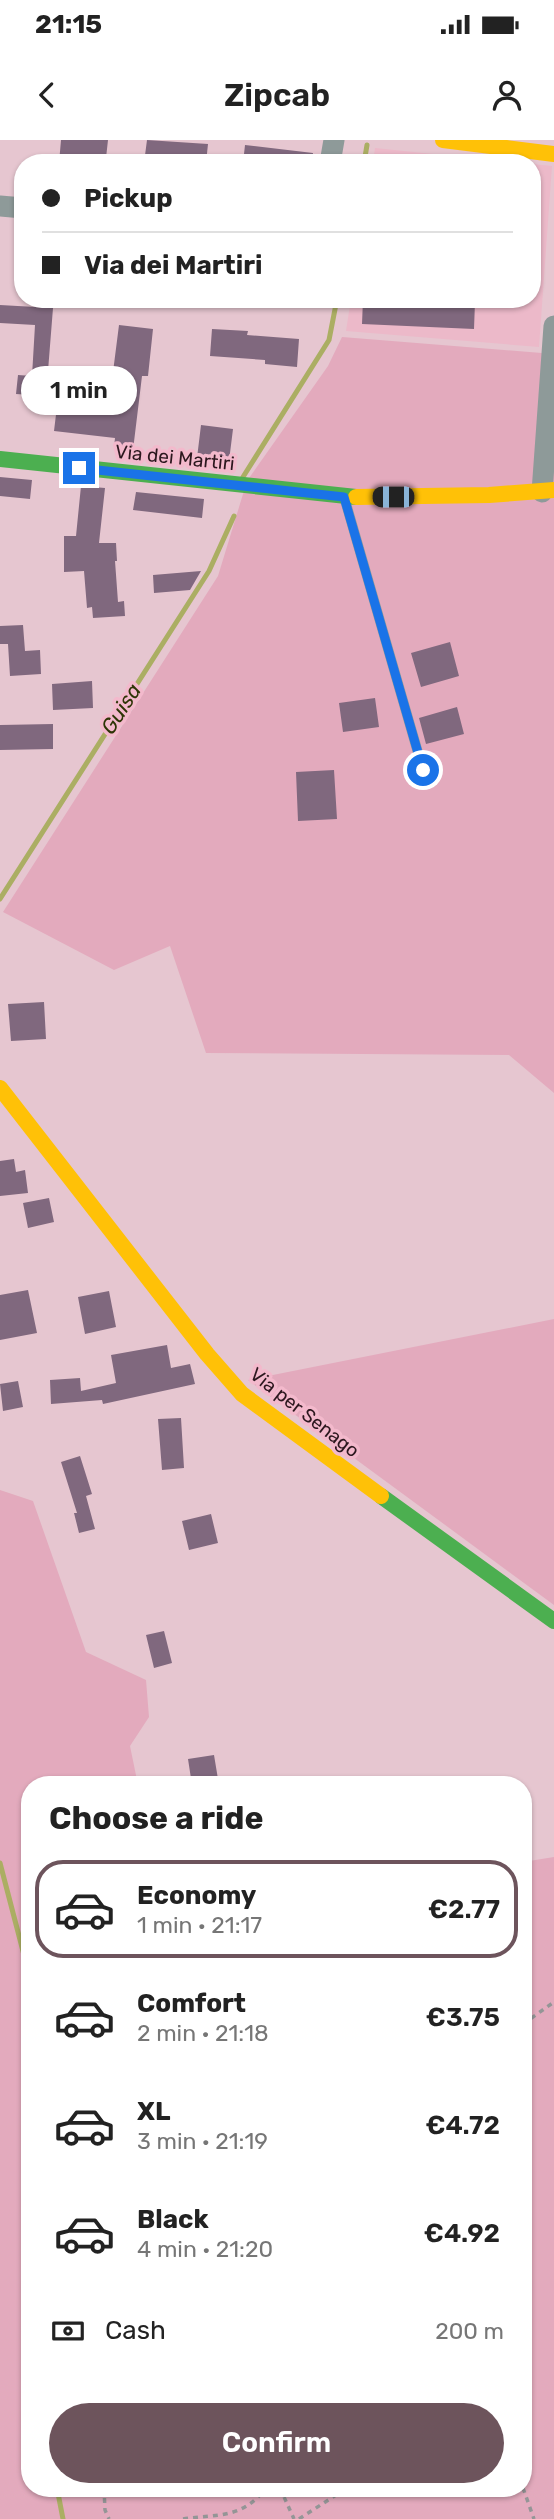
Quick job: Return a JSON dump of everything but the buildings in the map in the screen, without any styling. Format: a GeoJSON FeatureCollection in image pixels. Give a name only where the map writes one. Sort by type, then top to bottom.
{"type":"FeatureCollection","features":[{"type":"Feature","properties":{"kind":"street"},"geometry":{"type":"LineString","coordinates":[[443,140],[554,154]]}},
{"type":"Feature","properties":{"kind":"street"},"geometry":{"type":"LineString","coordinates":[[548,491],[554,326]]}},
{"type":"Feature","properties":{"kind":"street","name":"Via dei Martiri"},"geometry":{"type":"LineString","coordinates":[[0,459],[344,497],[489,495],[548,491]]}},
{"type":"Feature","properties":{"kind":"street","name":"Via per Senago"},"geometry":{"type":"LineString","coordinates":[[0,1088],[192,1336],[242,1394],[554,1621]]}},
{"type":"Feature","properties":{"kind":"lane"},"geometry":{"type":"LineString","coordinates":[[344,497],[423,770]]}},
{"type":"Feature","properties":{"kind":"path"},"geometry":{"type":"LineString","coordinates":[[532,2018],[554,2002]]}},
{"type":"Feature","properties":{"kind":"path"},"geometry":{"type":"LineString","coordinates":[[104,2497],[109,2519]]}},
{"type":"Feature","properties":{"kind":"path"},"geometry":{"type":"LineString","coordinates":[[183,2519],[233,2514],[253,2504],[259,2497]]}},
{"type":"Feature","properties":{"kind":"path"},"geometry":{"type":"LineString","coordinates":[[284,2497],[294,2519]]}},
{"type":"Feature","properties":{"kind":"path"},"geometry":{"type":"LineString","coordinates":[[299,2519],[333,2497]]}},
{"type":"Feature","properties":{"kind":"path"},"geometry":{"type":"LineString","coordinates":[[526,2497],[533,2518]]}},
{"type":"Feature","properties":{"kind":"shaded area"},"geometry":{"type":"Polygon","coordinates":[[[375,148],[433,154],[374,154],[375,148]]]}},
{"type":"Feature","properties":{"kind":"shaded area"},"geometry":{"type":"Polygon","coordinates":[[[541,165],[552,166],[539,347],[346,331],[350,308],[541,308],[541,165]]]}},
{"type":"Feature","properties":{"kind":"shaded area"},"geometry":{"type":"Polygon","coordinates":[[[342,337],[554,354],[554,1093],[509,1055],[206,1053],[170,946],[114,970],[3,912],[218,576],[247,481],[328,366],[342,337]]]}},
{"type":"Feature","properties":{"kind":"shaded area"},"geometry":{"type":"Polygon","coordinates":[[[554,1319],[554,1605],[248,1380],[554,1319]]]}},
{"type":"Feature","properties":{"kind":"shaded area"},"geometry":{"type":"Polygon","coordinates":[[[0,1490],[33,1501],[86,1652],[146,1680],[149,1717],[130,1746],[136,1776],[21,1776],[21,2497],[532,2497],[532,1861],[554,1857],[554,2519],[0,2519],[0,1490]]]}},
{"type":"Feature","properties":{"kind":"waterway","name":"Guisa"},"geometry":{"type":"LineString","coordinates":[[366,154],[367,145]]}},
{"type":"Feature","properties":{"kind":"waterway","name":"Guisa"},"geometry":{"type":"LineString","coordinates":[[243,477],[329,340],[335,308]]}},
{"type":"Feature","properties":{"kind":"waterway","name":"Guisa"},"geometry":{"type":"LineString","coordinates":[[0,899],[209,571],[234,516]]}},
{"type":"Feature","properties":{"kind":"waterway","name":"Guisa"},"geometry":{"type":"LineString","coordinates":[[0,1863],[21,1944]]}},
{"type":"Feature","properties":{"kind":"waterway","name":"Guisa"},"geometry":{"type":"LineString","coordinates":[[59,2497],[63,2519]]}},
{"type":"Feature","properties":{"kind":"traffic: fast"},"geometry":{"type":"LineString","coordinates":[[0,459],[356,497]]}},
{"type":"Feature","properties":{"kind":"traffic: fast"},"geometry":{"type":"LineString","coordinates":[[381,1496],[554,1621]]}},
{"type":"Feature","properties":{"kind":"traffic: slow"},"geometry":{"type":"LineString","coordinates":[[443,140],[554,154]]}},
{"type":"Feature","properties":{"kind":"traffic: slow"},"geometry":{"type":"LineString","coordinates":[[356,497],[489,495],[554,490]]}},
{"type":"Feature","properties":{"kind":"traffic: slow"},"geometry":{"type":"LineString","coordinates":[[0,1088],[207,1354],[242,1394],[381,1496]]}},
{"type":"Feature","properties":{"kind":"route"},"geometry":{"type":"LineString","coordinates":[[79,468],[344,497],[423,770]]}}]}
